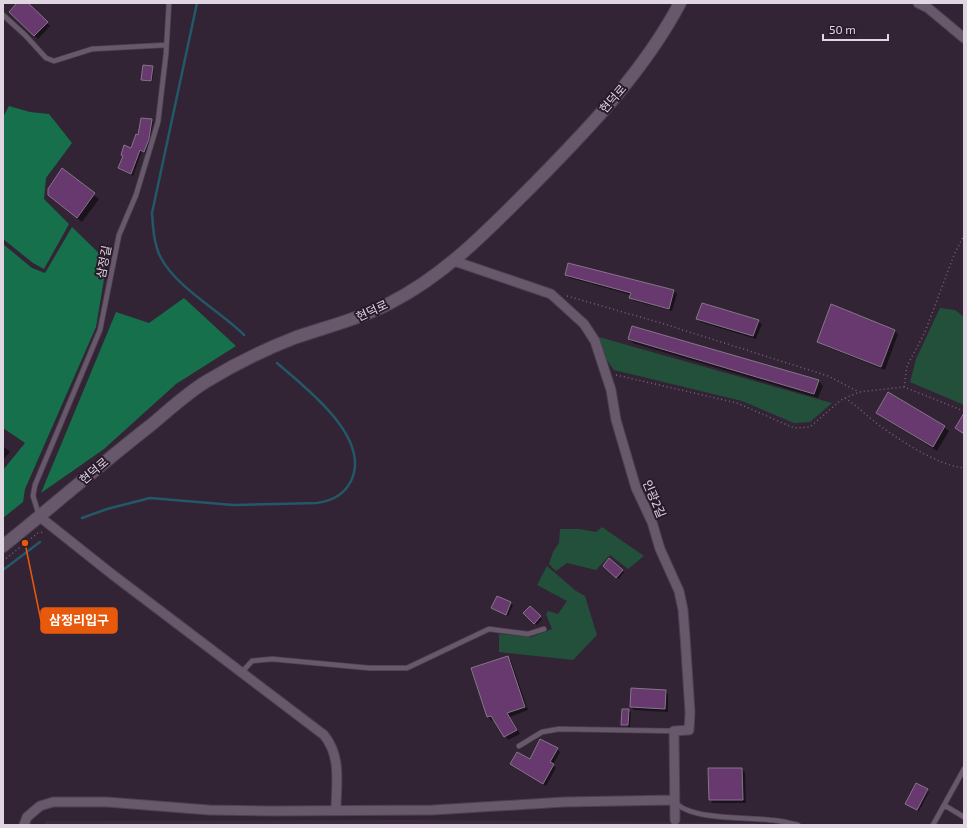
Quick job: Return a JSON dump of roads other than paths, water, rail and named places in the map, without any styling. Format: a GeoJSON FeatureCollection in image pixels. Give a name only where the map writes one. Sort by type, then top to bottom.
{"type":"FeatureCollection","features":[{"type":"Feature","properties":{"kind":"main road","name":"현덕로"},"geometry":{"type":"LineString","coordinates":[[3,546],[110,457],[204,383],[251,355],[296,338],[353,320],[390,303],[422,284],[454,261],[573,144],[622,90],[649,53],[680,3]]}},
{"type":"Feature","properties":{"kind":"street"},"geometry":{"type":"LineString","coordinates":[[918,3],[928,8],[964,38]]}},
{"type":"Feature","properties":{"kind":"street","name":"인광2길"},"geometry":{"type":"LineString","coordinates":[[454,261],[551,294],[584,324],[595,341],[606,372],[616,420],[636,488],[652,522],[660,549],[679,591],[683,610],[690,712],[689,730],[674,731]]}},
{"type":"Feature","properties":{"kind":"street"},"geometry":{"type":"LineString","coordinates":[[40,516],[112,575],[314,727],[332,745],[336,755],[336,811]]}},
{"type":"Feature","properties":{"kind":"street"},"geometry":{"type":"LineString","coordinates":[[674,731],[675,820]]}},
{"type":"Feature","properties":{"kind":"street"},"geometry":{"type":"LineString","coordinates":[[24,825],[27,817],[40,806],[54,802],[107,802],[209,810],[336,811],[433,810],[564,802],[674,800]]}},
{"type":"Feature","properties":{"kind":"lane","name":"삼정길"},"geometry":{"type":"LineString","coordinates":[[40,516],[33,496],[35,484],[100,330],[119,235],[136,195],[158,122],[169,3]]}},
{"type":"Feature","properties":{"kind":"lane"},"geometry":{"type":"LineString","coordinates":[[3,15],[25,35],[46,58],[54,61],[92,49],[166,45]]}},
{"type":"Feature","properties":{"kind":"lane"},"geometry":{"type":"LineString","coordinates":[[242,672],[252,661],[272,659],[369,668],[407,668],[489,629],[528,634],[544,630]]}},
{"type":"Feature","properties":{"kind":"lane"},"geometry":{"type":"LineString","coordinates":[[519,746],[542,732],[559,728],[674,731]]}},
{"type":"Feature","properties":{"kind":"lane"},"geometry":{"type":"LineString","coordinates":[[933,825],[964,769]]}},
{"type":"Feature","properties":{"kind":"lane"},"geometry":{"type":"LineString","coordinates":[[674,800],[685,809],[702,814],[772,820],[798,825]]}},
{"type":"Feature","properties":{"kind":"lane"},"geometry":{"type":"LineString","coordinates":[[944,805],[964,817]]}},
{"type":"Feature","properties":{"kind":"waterway"},"geometry":{"type":"LineString","coordinates":[[197,3],[152,213],[154,236],[161,258],[177,279],[244,335]]}},
{"type":"Feature","properties":{"kind":"waterway"},"geometry":{"type":"LineString","coordinates":[[82,518],[107,509],[150,498],[233,505],[317,503],[328,501],[341,494],[351,481],[355,465],[352,448],[344,431],[333,415],[319,400],[277,363]]}},
{"type":"Feature","properties":{"kind":"waterway"},"geometry":{"type":"LineString","coordinates":[[3,570],[40,542]]}},
{"type":"Feature","properties":{"kind":"place","name":"삼정리입구"},"geometry":{"type":"Point","coordinates":[25,543]}}]}
